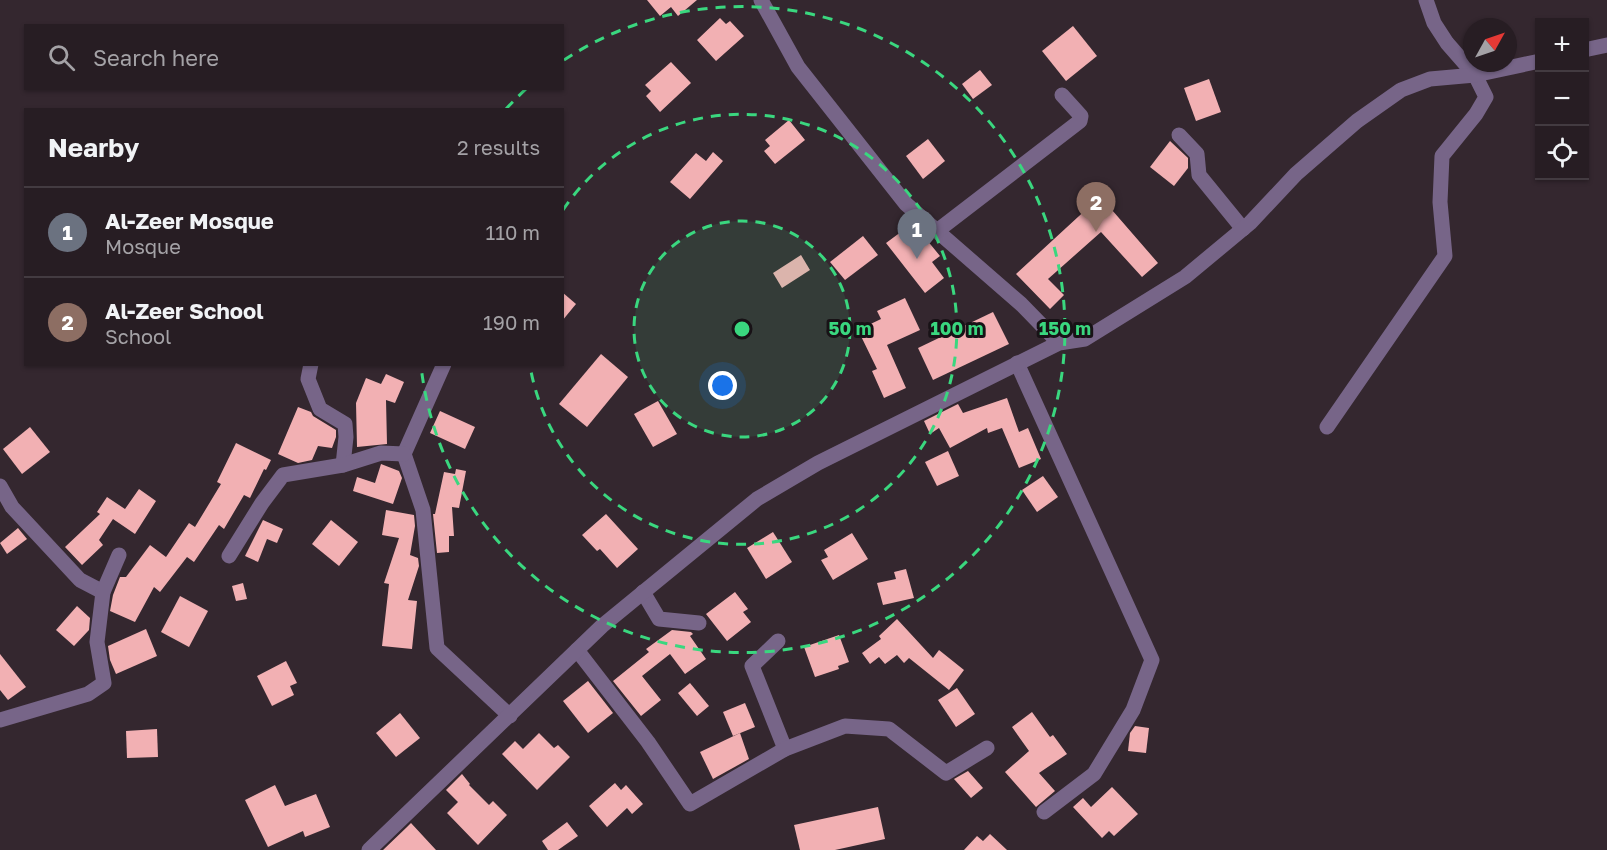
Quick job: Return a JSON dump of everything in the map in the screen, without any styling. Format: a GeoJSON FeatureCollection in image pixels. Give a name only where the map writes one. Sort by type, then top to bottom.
{"type":"FeatureCollection","features":[{"type":"Feature","properties":{"kind":"street"},"geometry":{"type":"LineString","coordinates":[[761,0],[798,66],[906,204],[1021,304],[1059,343]]}},
{"type":"Feature","properties":{"kind":"street"},"geometry":{"type":"LineString","coordinates":[[1326,427],[1445,256],[1440,202],[1442,156],[1476,114],[1486,97],[1475,75],[1447,43],[1434,23],[1426,0]]}},
{"type":"Feature","properties":{"kind":"street"},"geometry":{"type":"LineString","coordinates":[[1589,49],[1607,45]]}},
{"type":"Feature","properties":{"kind":"street"},"geometry":{"type":"LineString","coordinates":[[369,850],[602,626],[757,499],[818,462],[1017,363],[1059,343],[1085,339],[1175,284],[1243,229],[1296,174],[1357,121],[1401,90],[1430,79],[1475,75],[1535,62]]}},
{"type":"Feature","properties":{"kind":"street"},"geometry":{"type":"LineString","coordinates":[[937,231],[1080,121],[1081,116],[1062,95]]}},
{"type":"Feature","properties":{"kind":"street"},"geometry":{"type":"LineString","coordinates":[[1179,135],[1197,154],[1199,175],[1243,229]]}},
{"type":"Feature","properties":{"kind":"street"},"geometry":{"type":"LineString","coordinates":[[1017,363],[1152,660],[1133,710],[1094,774],[1044,812]]}},
{"type":"Feature","properties":{"kind":"street"},"geometry":{"type":"LineString","coordinates":[[310,366],[308,379],[320,409],[345,424],[343,465]]}},
{"type":"Feature","properties":{"kind":"street"},"geometry":{"type":"LineString","coordinates":[[443,366],[404,454],[423,510],[437,648],[510,716]]}},
{"type":"Feature","properties":{"kind":"street"},"geometry":{"type":"LineString","coordinates":[[229,556],[282,475],[343,465],[381,453],[404,454]]}},
{"type":"Feature","properties":{"kind":"street"},"geometry":{"type":"LineString","coordinates":[[0,486],[12,507],[80,580],[104,592]]}},
{"type":"Feature","properties":{"kind":"street"},"geometry":{"type":"LineString","coordinates":[[0,720],[88,694],[104,682],[97,642],[104,592],[119,555]]}},
{"type":"Feature","properties":{"kind":"street"},"geometry":{"type":"LineString","coordinates":[[643,592],[659,619],[699,623]]}},
{"type":"Feature","properties":{"kind":"street"},"geometry":{"type":"LineString","coordinates":[[778,641],[752,666],[786,749]]}},
{"type":"Feature","properties":{"kind":"street"},"geometry":{"type":"LineString","coordinates":[[577,650],[648,742],[690,804],[786,749],[845,726],[889,729],[946,773],[987,748]]}},
{"type":"Feature","properties":{"kind":"building"},"geometry":{"type":"Polygon","coordinates":[[[647,0],[697,0],[678,16],[671,7],[660,16],[647,0]]]}},
{"type":"Feature","properties":{"kind":"building"},"geometry":{"type":"Polygon","coordinates":[[[720,18],[726,24],[730,21],[744,36],[716,61],[697,40],[720,18]]]}},
{"type":"Feature","properties":{"kind":"building"},"geometry":{"type":"Polygon","coordinates":[[[1073,26],[1097,56],[1066,81],[1042,51],[1073,26]]]}},
{"type":"Feature","properties":{"kind":"building"},"geometry":{"type":"Polygon","coordinates":[[[671,62],[691,83],[660,112],[646,96],[651,91],[645,85],[671,62]]]}},
{"type":"Feature","properties":{"kind":"building"},"geometry":{"type":"Polygon","coordinates":[[[980,70],[992,85],[973,99],[962,84],[980,70]]]}},
{"type":"Feature","properties":{"kind":"building"},"geometry":{"type":"Polygon","coordinates":[[[1209,79],[1221,112],[1196,121],[1184,88],[1209,79]]]}},
{"type":"Feature","properties":{"kind":"building"},"geometry":{"type":"Polygon","coordinates":[[[789,120],[805,140],[775,164],[764,151],[770,146],[765,140],[789,120]]]}},
{"type":"Feature","properties":{"kind":"building"},"geometry":{"type":"Polygon","coordinates":[[[928,139],[945,161],[923,179],[906,156],[928,139]]]}},
{"type":"Feature","properties":{"kind":"building"},"geometry":{"type":"Polygon","coordinates":[[[1170,141],[1188,158],[1188,168],[1174,186],[1150,167],[1170,141]]]}},
{"type":"Feature","properties":{"kind":"building"},"geometry":{"type":"Polygon","coordinates":[[[713,152],[723,161],[690,199],[670,182],[696,153],[706,161],[713,152]]]}},
{"type":"Feature","properties":{"kind":"building"},"geometry":{"type":"Polygon","coordinates":[[[1091,205],[1102,217],[1112,210],[1158,263],[1142,277],[1101,232],[1048,279],[1064,295],[1050,309],[1016,274],[1091,205]]]}},
{"type":"Feature","properties":{"kind":"building"},"geometry":{"type":"Polygon","coordinates":[[[913,223],[940,256],[932,262],[944,278],[925,293],[886,243],[913,223]]]}},
{"type":"Feature","properties":{"kind":"building"},"geometry":{"type":"Polygon","coordinates":[[[863,236],[878,255],[845,280],[830,262],[863,236]]]}},
{"type":"Feature","properties":{"kind":"building"},"geometry":{"type":"Polygon","coordinates":[[[801,255],[810,270],[782,288],[773,273],[801,255]]]}},
{"type":"Feature","properties":{"kind":"building"},"geometry":{"type":"Polygon","coordinates":[[[564,294],[576,304],[564,319],[564,294]]]}},
{"type":"Feature","properties":{"kind":"building"},"geometry":{"type":"Polygon","coordinates":[[[905,298],[920,330],[887,345],[906,388],[884,398],[872,371],[877,369],[858,330],[881,319],[877,311],[905,298]]]}},
{"type":"Feature","properties":{"kind":"building"},"geometry":{"type":"Polygon","coordinates":[[[993,312],[1009,344],[933,380],[918,348],[993,312]]]}},
{"type":"Feature","properties":{"kind":"building"},"geometry":{"type":"Polygon","coordinates":[[[601,354],[628,377],[587,427],[559,404],[601,354]]]}},
{"type":"Feature","properties":{"kind":"building"},"geometry":{"type":"Polygon","coordinates":[[[386,374],[404,382],[395,403],[386,400],[387,444],[357,447],[356,403],[366,378],[381,384],[386,374]]]}},
{"type":"Feature","properties":{"kind":"building"},"geometry":{"type":"Polygon","coordinates":[[[1007,398],[1019,432],[1028,428],[1041,459],[1019,468],[1002,428],[988,433],[987,428],[950,448],[939,428],[930,434],[924,421],[958,404],[963,413],[1007,398]]]}},
{"type":"Feature","properties":{"kind":"building"},"geometry":{"type":"Polygon","coordinates":[[[658,401],[677,434],[653,447],[634,414],[658,401]]]}},
{"type":"Feature","properties":{"kind":"building"},"geometry":{"type":"Polygon","coordinates":[[[298,407],[311,412],[313,416],[336,430],[336,437],[332,448],[318,446],[312,460],[298,463],[278,454],[298,407]]]}},
{"type":"Feature","properties":{"kind":"building"},"geometry":{"type":"Polygon","coordinates":[[[440,411],[475,427],[465,449],[430,433],[440,411]]]}},
{"type":"Feature","properties":{"kind":"building"},"geometry":{"type":"Polygon","coordinates":[[[30,427],[50,452],[22,474],[3,449],[30,427]]]}},
{"type":"Feature","properties":{"kind":"building"},"geometry":{"type":"Polygon","coordinates":[[[236,443],[271,460],[250,498],[244,495],[224,529],[219,525],[194,562],[187,557],[160,592],[154,587],[135,622],[110,611],[120,577],[126,577],[150,545],[166,557],[189,523],[195,527],[221,484],[217,482],[236,443]]]}},
{"type":"Feature","properties":{"kind":"building"},"geometry":{"type":"Polygon","coordinates":[[[948,451],[959,476],[937,486],[925,462],[948,451]]]}},
{"type":"Feature","properties":{"kind":"building"},"geometry":{"type":"Polygon","coordinates":[[[381,464],[399,471],[402,478],[393,504],[353,491],[357,477],[375,483],[381,464]]]}},
{"type":"Feature","properties":{"kind":"building"},"geometry":{"type":"Polygon","coordinates":[[[456,469],[466,471],[459,508],[452,507],[454,536],[449,536],[449,552],[437,553],[433,514],[435,514],[444,472],[455,474],[456,469]]]}},
{"type":"Feature","properties":{"kind":"building"},"geometry":{"type":"Polygon","coordinates":[[[1043,476],[1058,497],[1037,512],[1022,490],[1043,476]]]}},
{"type":"Feature","properties":{"kind":"building"},"geometry":{"type":"Polygon","coordinates":[[[139,489],[156,501],[135,534],[113,519],[99,540],[103,545],[82,565],[65,547],[100,514],[97,512],[107,497],[125,509],[139,489]]]}},
{"type":"Feature","properties":{"kind":"building"},"geometry":{"type":"Polygon","coordinates":[[[386,510],[414,515],[415,526],[410,555],[418,558],[419,566],[408,600],[417,601],[412,649],[382,646],[389,584],[384,583],[399,538],[382,535],[386,510]]]}},
{"type":"Feature","properties":{"kind":"building"},"geometry":{"type":"Polygon","coordinates":[[[606,514],[638,549],[617,568],[600,549],[597,551],[582,535],[606,514]]]}},
{"type":"Feature","properties":{"kind":"building"},"geometry":{"type":"Polygon","coordinates":[[[263,520],[283,529],[277,543],[267,539],[258,562],[245,556],[263,520]]]}},
{"type":"Feature","properties":{"kind":"building"},"geometry":{"type":"Polygon","coordinates":[[[331,520],[358,542],[339,566],[312,544],[331,520]]]}},
{"type":"Feature","properties":{"kind":"building"},"geometry":{"type":"Polygon","coordinates":[[[18,528],[27,539],[7,554],[0,543],[18,528]]]}},
{"type":"Feature","properties":{"kind":"building"},"geometry":{"type":"Polygon","coordinates":[[[773,532],[792,562],[766,579],[747,548],[773,532]]]}},
{"type":"Feature","properties":{"kind":"building"},"geometry":{"type":"Polygon","coordinates":[[[852,533],[868,559],[833,580],[821,560],[828,557],[824,550],[852,533]]]}},
{"type":"Feature","properties":{"kind":"building"},"geometry":{"type":"Polygon","coordinates":[[[906,569],[914,598],[883,605],[877,583],[896,579],[894,572],[906,569]]]}},
{"type":"Feature","properties":{"kind":"building"},"geometry":{"type":"Polygon","coordinates":[[[243,583],[247,599],[236,601],[232,586],[243,583]]]}},
{"type":"Feature","properties":{"kind":"building"},"geometry":{"type":"Polygon","coordinates":[[[735,592],[748,609],[743,612],[751,622],[727,641],[706,614],[735,592]]]}},
{"type":"Feature","properties":{"kind":"building"},"geometry":{"type":"Polygon","coordinates":[[[180,596],[208,611],[189,647],[161,632],[180,596]]]}},
{"type":"Feature","properties":{"kind":"building"},"geometry":{"type":"Polygon","coordinates":[[[77,606],[90,618],[89,630],[74,646],[56,630],[77,606]]]}},
{"type":"Feature","properties":{"kind":"building"},"geometry":{"type":"Polygon","coordinates":[[[897,619],[933,658],[939,650],[964,670],[949,690],[909,658],[904,663],[897,655],[885,664],[879,657],[870,664],[862,653],[881,639],[879,636],[897,619]]]}},
{"type":"Feature","properties":{"kind":"building"},"geometry":{"type":"Polygon","coordinates":[[[146,629],[157,656],[116,674],[110,660],[108,646],[146,629]]]}},
{"type":"Feature","properties":{"kind":"building"},"geometry":{"type":"Polygon","coordinates":[[[672,630],[691,632],[693,634],[690,636],[706,659],[685,674],[670,654],[642,676],[661,700],[641,716],[613,681],[649,652],[646,649],[672,630]]]}},
{"type":"Feature","properties":{"kind":"building"},"geometry":{"type":"Polygon","coordinates":[[[839,635],[849,662],[838,666],[839,669],[815,677],[804,647],[839,635]]]}},
{"type":"Feature","properties":{"kind":"building"},"geometry":{"type":"Polygon","coordinates":[[[0,654],[26,687],[8,700],[0,690],[0,654]]]}},
{"type":"Feature","properties":{"kind":"building"},"geometry":{"type":"Polygon","coordinates":[[[286,661],[297,683],[290,686],[294,695],[272,706],[257,676],[286,661]]]}},
{"type":"Feature","properties":{"kind":"building"},"geometry":{"type":"Polygon","coordinates":[[[588,681],[613,713],[588,733],[563,701],[588,681]]]}},
{"type":"Feature","properties":{"kind":"building"},"geometry":{"type":"Polygon","coordinates":[[[690,683],[709,706],[697,716],[678,693],[690,683]]]}},
{"type":"Feature","properties":{"kind":"building"},"geometry":{"type":"Polygon","coordinates":[[[957,688],[975,714],[956,727],[938,700],[957,688]]]}},
{"type":"Feature","properties":{"kind":"building"},"geometry":{"type":"Polygon","coordinates":[[[745,703],[755,727],[733,736],[723,712],[745,703]]]}},
{"type":"Feature","properties":{"kind":"building"},"geometry":{"type":"Polygon","coordinates":[[[1032,712],[1050,737],[1053,735],[1067,754],[1039,773],[1055,791],[1036,807],[1005,772],[1029,751],[1012,727],[1032,712]]]}},
{"type":"Feature","properties":{"kind":"building"},"geometry":{"type":"Polygon","coordinates":[[[400,713],[420,738],[396,757],[376,733],[400,713]]]}},
{"type":"Feature","properties":{"kind":"building"},"geometry":{"type":"Polygon","coordinates":[[[1135,726],[1149,728],[1146,753],[1128,751],[1130,733],[1135,726]]]}},
{"type":"Feature","properties":{"kind":"building"},"geometry":{"type":"Polygon","coordinates":[[[157,729],[158,757],[127,758],[126,731],[157,729]]]}},
{"type":"Feature","properties":{"kind":"building"},"geometry":{"type":"Polygon","coordinates":[[[539,733],[554,748],[558,745],[570,757],[537,790],[502,754],[515,741],[523,749],[539,733]]]}},
{"type":"Feature","properties":{"kind":"building"},"geometry":{"type":"Polygon","coordinates":[[[740,733],[749,759],[713,779],[700,752],[740,733]]]}},
{"type":"Feature","properties":{"kind":"building"},"geometry":{"type":"Polygon","coordinates":[[[968,771],[983,788],[971,798],[954,779],[968,771]]]}},
{"type":"Feature","properties":{"kind":"building"},"geometry":{"type":"Polygon","coordinates":[[[462,774],[469,785],[489,805],[493,801],[507,815],[478,845],[447,813],[458,802],[446,790],[462,774]]]}},
{"type":"Feature","properties":{"kind":"building"},"geometry":{"type":"Polygon","coordinates":[[[615,783],[621,790],[626,785],[643,804],[632,814],[627,808],[607,827],[589,806],[615,783]]]}},
{"type":"Feature","properties":{"kind":"building"},"geometry":{"type":"Polygon","coordinates":[[[275,785],[285,806],[316,794],[330,827],[305,837],[303,831],[268,847],[245,800],[275,785]]]}},
{"type":"Feature","properties":{"kind":"building"},"geometry":{"type":"Polygon","coordinates":[[[1112,787],[1138,814],[1114,836],[1109,831],[1102,838],[1073,807],[1083,798],[1091,807],[1112,787]]]}},
{"type":"Feature","properties":{"kind":"building"},"geometry":{"type":"Polygon","coordinates":[[[878,807],[885,839],[835,850],[800,850],[794,825],[878,807]]]}},
{"type":"Feature","properties":{"kind":"building"},"geometry":{"type":"Polygon","coordinates":[[[567,822],[578,836],[558,850],[548,850],[542,841],[567,822]]]}},
{"type":"Feature","properties":{"kind":"building"},"geometry":{"type":"Polygon","coordinates":[[[411,823],[436,850],[383,850],[407,827],[411,823]]]}},
{"type":"Feature","properties":{"kind":"building"},"geometry":{"type":"Polygon","coordinates":[[[990,834],[1007,850],[964,850],[977,836],[983,841],[990,834]]]}},
{"type":"Feature","properties":{"kind":"place","name":"Al-Zeer School"},"geometry":{"type":"Point","coordinates":[1096,232]}},
{"type":"Feature","properties":{"kind":"place","name":"Al-Zeer Mosque"},"geometry":{"type":"Point","coordinates":[917,259]}}]}
